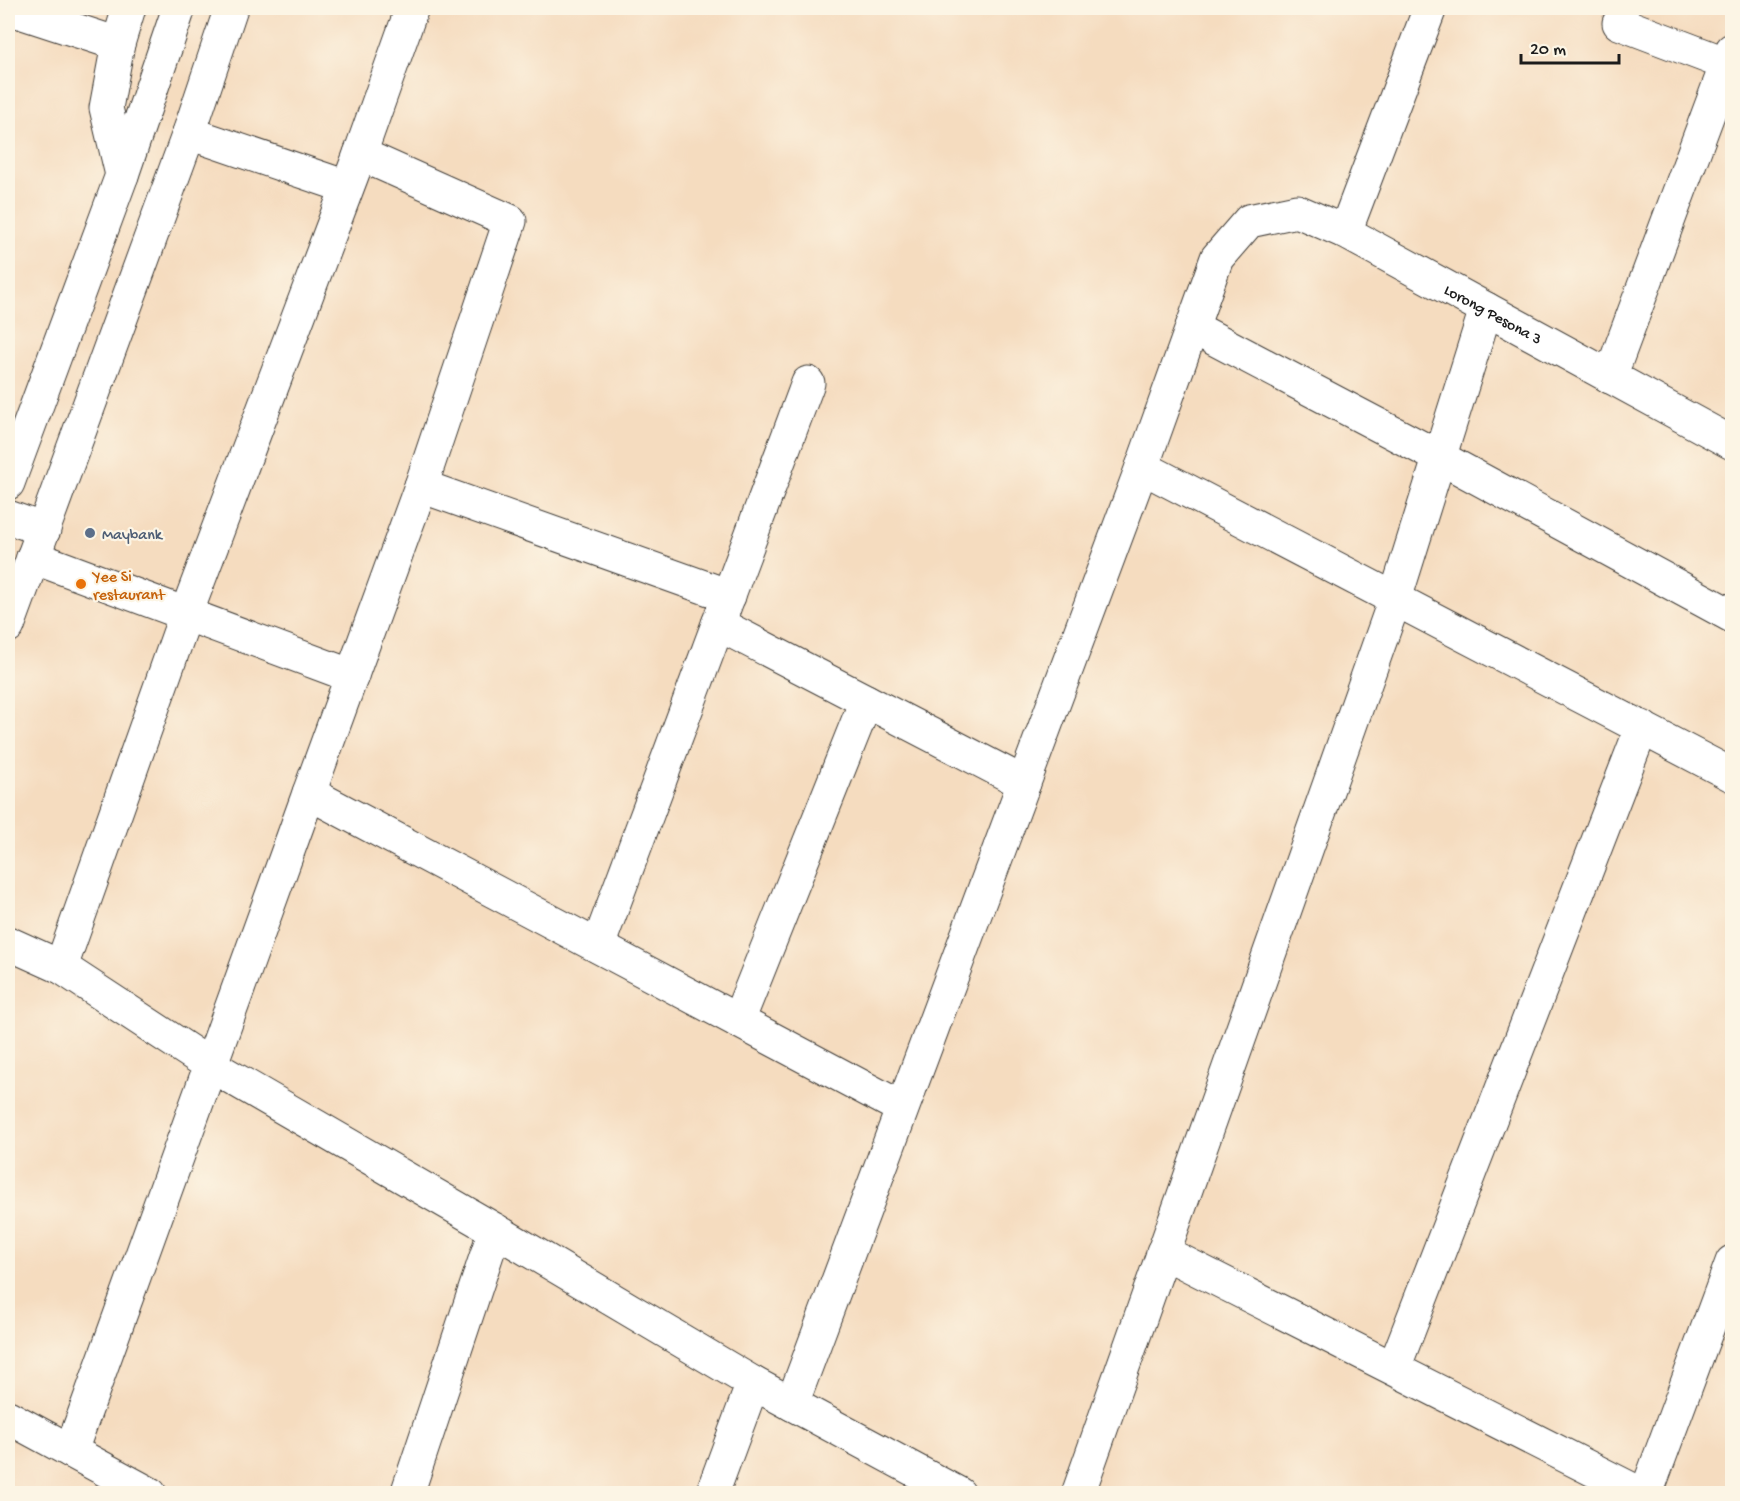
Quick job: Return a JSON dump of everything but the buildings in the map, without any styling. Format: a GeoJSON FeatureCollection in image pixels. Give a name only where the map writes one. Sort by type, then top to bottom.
{"type":"FeatureCollection","features":[{"type":"Feature","properties":{"kind":"main road"},"geometry":{"type":"LineString","coordinates":[[8,8],[118,44]]}},
{"type":"Feature","properties":{"kind":"main road"},"geometry":{"type":"LineString","coordinates":[[122,175],[106,108],[118,44],[129,8]]}},
{"type":"Feature","properties":{"kind":"main road"},"geometry":{"type":"LineString","coordinates":[[8,483],[122,175],[179,8]]}},
{"type":"Feature","properties":{"kind":"main road"},"geometry":{"type":"LineString","coordinates":[[8,626],[189,133],[231,8]]}},
{"type":"Feature","properties":{"kind":"main road"},"geometry":{"type":"LineString","coordinates":[[61,967],[186,614],[360,154],[412,8]]}},
{"type":"Feature","properties":{"kind":"main road"},"geometry":{"type":"LineString","coordinates":[[1345,232],[1430,8]]}},
{"type":"Feature","properties":{"kind":"main road"},"geometry":{"type":"LineString","coordinates":[[1610,376],[1730,57],[1619,23]]}},
{"type":"Feature","properties":{"kind":"main road"},"geometry":{"type":"LineString","coordinates":[[189,133],[347,187]]}},
{"type":"Feature","properties":{"kind":"main road"},"geometry":{"type":"LineString","coordinates":[[71,1451],[421,486],[510,221],[360,154]]}},
{"type":"Feature","properties":{"kind":"main road","name":"Lorong Pesona 3"},"geometry":{"type":"LineString","coordinates":[[1191,327],[1216,258],[1250,221],[1297,211],[1345,232],[1732,443]]}},
{"type":"Feature","properties":{"kind":"main road"},"geometry":{"type":"LineString","coordinates":[[1078,1494],[1395,599],[1486,309]]}},
{"type":"Feature","properties":{"kind":"main road"},"geometry":{"type":"LineString","coordinates":[[792,1404],[1142,467],[1191,327],[1439,457],[1732,616]]}},
{"type":"Feature","properties":{"kind":"main road"},"geometry":{"type":"LineString","coordinates":[[598,946],[808,383]]}},
{"type":"Feature","properties":{"kind":"main road"},"geometry":{"type":"LineString","coordinates":[[1142,467],[1732,775]]}},
{"type":"Feature","properties":{"kind":"main road"},"geometry":{"type":"LineString","coordinates":[[421,486],[723,610],[866,700],[1024,783]]}},
{"type":"Feature","properties":{"kind":"main road"},"geometry":{"type":"LineString","coordinates":[[8,517],[38,544],[186,614],[352,676]]}},
{"type":"Feature","properties":{"kind":"main road"},"geometry":{"type":"LineString","coordinates":[[738,1021],[866,700]]}},
{"type":"Feature","properties":{"kind":"main road"},"geometry":{"type":"LineString","coordinates":[[1394,1368],[1642,728]]}},
{"type":"Feature","properties":{"kind":"main road"},"geometry":{"type":"LineString","coordinates":[[309,793],[902,1108]]}},
{"type":"Feature","properties":{"kind":"main road"},"geometry":{"type":"LineString","coordinates":[[8,943],[61,967],[210,1065],[753,1383],[959,1494]]}},
{"type":"Feature","properties":{"kind":"main road"},"geometry":{"type":"LineString","coordinates":[[407,1494],[495,1230]]}},
{"type":"Feature","properties":{"kind":"main road"},"geometry":{"type":"LineString","coordinates":[[1163,1252],[1641,1494]]}},
{"type":"Feature","properties":{"kind":"main road"},"geometry":{"type":"LineString","coordinates":[[1646,1494],[1732,1262]]}},
{"type":"Feature","properties":{"kind":"main road"},"geometry":{"type":"LineString","coordinates":[[712,1494],[753,1383]]}},
{"type":"Feature","properties":{"kind":"main road"},"geometry":{"type":"LineString","coordinates":[[8,1417],[150,1494]]}},
{"type":"Feature","properties":{"kind":"place","name":"Maybank"},"geometry":{"type":"Point","coordinates":[90,533]}},
{"type":"Feature","properties":{"kind":"place","name":"Yee Si restaurant"},"geometry":{"type":"Point","coordinates":[81,584]}}]}
